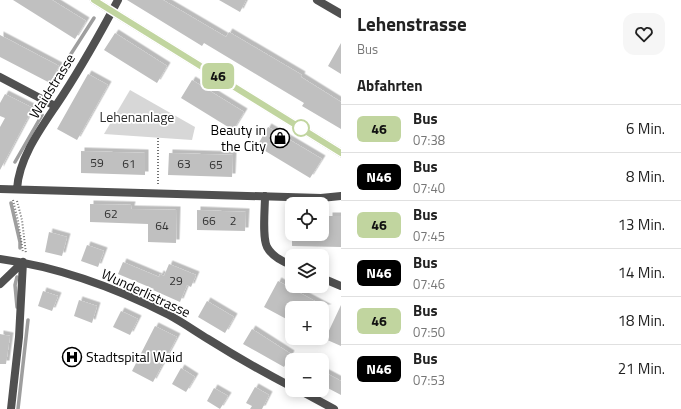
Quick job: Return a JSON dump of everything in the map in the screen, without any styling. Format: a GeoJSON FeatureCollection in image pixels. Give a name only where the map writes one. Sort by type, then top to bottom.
{"type":"FeatureCollection","features":[{"type":"Feature","properties":{"kind":"street"},"geometry":{"type":"LineString","coordinates":[[94,0],[341,153]]}},
{"type":"Feature","properties":{"kind":"street","name":"Waidstrasse"},"geometry":{"type":"LineString","coordinates":[[17,189],[21,164],[55,106],[63,96],[118,0]]}},
{"type":"Feature","properties":{"kind":"street"},"geometry":{"type":"LineString","coordinates":[[317,0],[341,14]]}},
{"type":"Feature","properties":{"kind":"street"},"geometry":{"type":"LineString","coordinates":[[0,77],[55,106]]}},
{"type":"Feature","properties":{"kind":"street"},"geometry":{"type":"LineString","coordinates":[[0,189],[322,198],[341,196]]}},
{"type":"Feature","properties":{"kind":"street"},"geometry":{"type":"LineString","coordinates":[[265,196],[264,232],[267,246],[275,256],[285,262]]}},
{"type":"Feature","properties":{"kind":"street"},"geometry":{"type":"LineString","coordinates":[[0,284],[23,258]]}},
{"type":"Feature","properties":{"kind":"street"},"geometry":{"type":"LineString","coordinates":[[11,409],[19,337],[23,258]]}},
{"type":"Feature","properties":{"kind":"street","name":"Wunderlistrasse"},"geometry":{"type":"LineString","coordinates":[[0,259],[23,258],[80,277],[122,294],[169,316],[232,354],[285,383]]}},
{"type":"Feature","properties":{"kind":"street"},"geometry":{"type":"LineString","coordinates":[[329,281],[341,286]]}},
{"type":"Feature","properties":{"kind":"street"},"geometry":{"type":"LineString","coordinates":[[312,397],[334,409]]}},
{"type":"Feature","properties":{"kind":"path"},"geometry":{"type":"LineString","coordinates":[[158,136],[158,185]]}},
{"type":"Feature","properties":{"kind":"path"},"geometry":{"type":"LineString","coordinates":[[13,200],[18,221],[23,258]]}},
{"type":"Feature","properties":{"kind":"path"},"geometry":{"type":"LineString","coordinates":[[17,200],[22,220],[26,253]]}},
{"type":"Feature","properties":{"kind":"green space","name":"Lehenanlage"},"geometry":{"type":"Polygon","coordinates":[[[130,90],[195,127],[192,140],[104,134],[130,90]]]}},
{"type":"Feature","properties":{"kind":"building"},"geometry":{"type":"Polygon","coordinates":[[[13,0],[52,0],[86,21],[75,39],[13,0]]]}},
{"type":"Feature","properties":{"kind":"building"},"geometry":{"type":"Polygon","coordinates":[[[127,0],[163,0],[226,37],[229,32],[302,75],[301,77],[341,102],[341,129],[302,106],[304,103],[204,43],[202,46],[127,0]]]}},
{"type":"Feature","properties":{"kind":"building"},"geometry":{"type":"Polygon","coordinates":[[[219,0],[246,0],[240,12],[219,0]]]}},
{"type":"Feature","properties":{"kind":"building"},"geometry":{"type":"Polygon","coordinates":[[[115,33],[167,66],[157,83],[104,50],[115,33]]]}},
{"type":"Feature","properties":{"kind":"building"},"geometry":{"type":"Polygon","coordinates":[[[0,35],[59,66],[50,83],[0,57],[0,35]]]}},
{"type":"Feature","properties":{"kind":"building"},"geometry":{"type":"Polygon","coordinates":[[[341,43],[341,74],[328,66],[341,43]]]}},
{"type":"Feature","properties":{"kind":"building"},"geometry":{"type":"Polygon","coordinates":[[[88,74],[108,85],[77,140],[57,129],[88,74]]]}},
{"type":"Feature","properties":{"kind":"building"},"geometry":{"type":"Polygon","coordinates":[[[192,80],[244,112],[233,130],[181,98],[192,80]]]}},
{"type":"Feature","properties":{"kind":"building"},"geometry":{"type":"Polygon","coordinates":[[[5,94],[33,108],[0,170],[0,127],[5,118],[0,116],[0,103],[5,94]]]}},
{"type":"Feature","properties":{"kind":"building"},"geometry":{"type":"Polygon","coordinates":[[[268,127],[322,159],[310,178],[257,146],[268,127]]]}},
{"type":"Feature","properties":{"kind":"building"},"geometry":{"type":"Polygon","coordinates":[[[81,151],[145,153],[145,175],[81,173],[81,151]]]}},
{"type":"Feature","properties":{"kind":"building"},"geometry":{"type":"Polygon","coordinates":[[[169,153],[233,155],[232,177],[168,175],[169,153]]]}},
{"type":"Feature","properties":{"kind":"building"},"geometry":{"type":"Polygon","coordinates":[[[90,204],[132,205],[131,209],[177,210],[176,243],[148,242],[148,224],[90,222],[90,204]]]}},
{"type":"Feature","properties":{"kind":"building"},"geometry":{"type":"Polygon","coordinates":[[[197,210],[246,212],[245,231],[197,230],[197,210]]]}},
{"type":"Feature","properties":{"kind":"building"},"geometry":{"type":"Polygon","coordinates":[[[329,216],[341,216],[341,247],[292,246],[292,241],[329,241],[329,216]]]}},
{"type":"Feature","properties":{"kind":"building"},"geometry":{"type":"Polygon","coordinates":[[[49,232],[67,237],[62,256],[45,252],[49,232]]]}},
{"type":"Feature","properties":{"kind":"building"},"geometry":{"type":"Polygon","coordinates":[[[87,245],[104,251],[98,267],[81,261],[87,245]]]}},
{"type":"Feature","properties":{"kind":"building"},"geometry":{"type":"Polygon","coordinates":[[[123,262],[159,277],[160,274],[164,276],[169,264],[196,275],[191,287],[187,285],[180,302],[118,274],[123,262]]]}},
{"type":"Feature","properties":{"kind":"building"},"geometry":{"type":"Polygon","coordinates":[[[278,281],[285,285],[285,293],[300,293],[315,301],[285,301],[285,318],[264,307],[278,281]]]}},
{"type":"Feature","properties":{"kind":"building"},"geometry":{"type":"Polygon","coordinates":[[[43,291],[58,296],[52,311],[38,306],[43,291]]]}},
{"type":"Feature","properties":{"kind":"building"},"geometry":{"type":"Polygon","coordinates":[[[79,300],[97,306],[92,323],[74,316],[79,300]]]}},
{"type":"Feature","properties":{"kind":"building"},"geometry":{"type":"Polygon","coordinates":[[[207,301],[234,317],[225,333],[198,317],[207,301]]]}},
{"type":"Feature","properties":{"kind":"building"},"geometry":{"type":"Polygon","coordinates":[[[341,305],[341,346],[329,341],[329,330],[341,305]]]}},
{"type":"Feature","properties":{"kind":"building"},"geometry":{"type":"Polygon","coordinates":[[[121,311],[138,319],[130,335],[113,327],[121,311]]]}},
{"type":"Feature","properties":{"kind":"building"},"geometry":{"type":"Polygon","coordinates":[[[155,326],[177,337],[153,382],[132,371],[155,326]]]}},
{"type":"Feature","properties":{"kind":"building"},"geometry":{"type":"Polygon","coordinates":[[[252,329],[289,353],[285,353],[284,367],[243,344],[252,329]]]}},
{"type":"Feature","properties":{"kind":"building"},"geometry":{"type":"Polygon","coordinates":[[[0,334],[10,336],[6,364],[0,364],[0,334]]]}},
{"type":"Feature","properties":{"kind":"building"},"geometry":{"type":"Polygon","coordinates":[[[181,368],[195,377],[186,392],[172,384],[181,368]]]}},
{"type":"Feature","properties":{"kind":"building"},"geometry":{"type":"Polygon","coordinates":[[[329,375],[341,381],[341,395],[329,389],[329,375]]]}},
{"type":"Feature","properties":{"kind":"building"},"geometry":{"type":"Polygon","coordinates":[[[255,387],[269,395],[262,409],[250,409],[252,406],[246,403],[255,387]]]}},
{"type":"Feature","properties":{"kind":"building"},"geometry":{"type":"Polygon","coordinates":[[[214,388],[228,396],[220,409],[207,401],[214,388]]]}},
{"type":"Feature","properties":{"kind":"waterway"},"geometry":{"type":"LineString","coordinates":[[53,90],[66,68],[69,57],[94,18]]}},
{"type":"Feature","properties":{"kind":"waterway"},"geometry":{"type":"LineString","coordinates":[[15,162],[42,115]]}},
{"type":"Feature","properties":{"kind":"waterway"},"geometry":{"type":"LineString","coordinates":[[11,203],[20,248]]}},
{"type":"Feature","properties":{"kind":"waterway"},"geometry":{"type":"LineString","coordinates":[[17,277],[15,285],[17,307]]}},
{"type":"Feature","properties":{"kind":"waterway"},"geometry":{"type":"LineString","coordinates":[[18,409],[28,320]]}},
{"type":"Feature","properties":{"kind":"bus line","name":"46"},"geometry":{"type":"LineString","coordinates":[[94,0],[341,153]]}},
{"type":"Feature","properties":{"kind":"place","name":"Beauty in the City"},"geometry":{"type":"Point","coordinates":[280,138]}},
{"type":"Feature","properties":{"kind":"place","name":"Stadtspital Waid"},"geometry":{"type":"Point","coordinates":[72,357]}}]}
